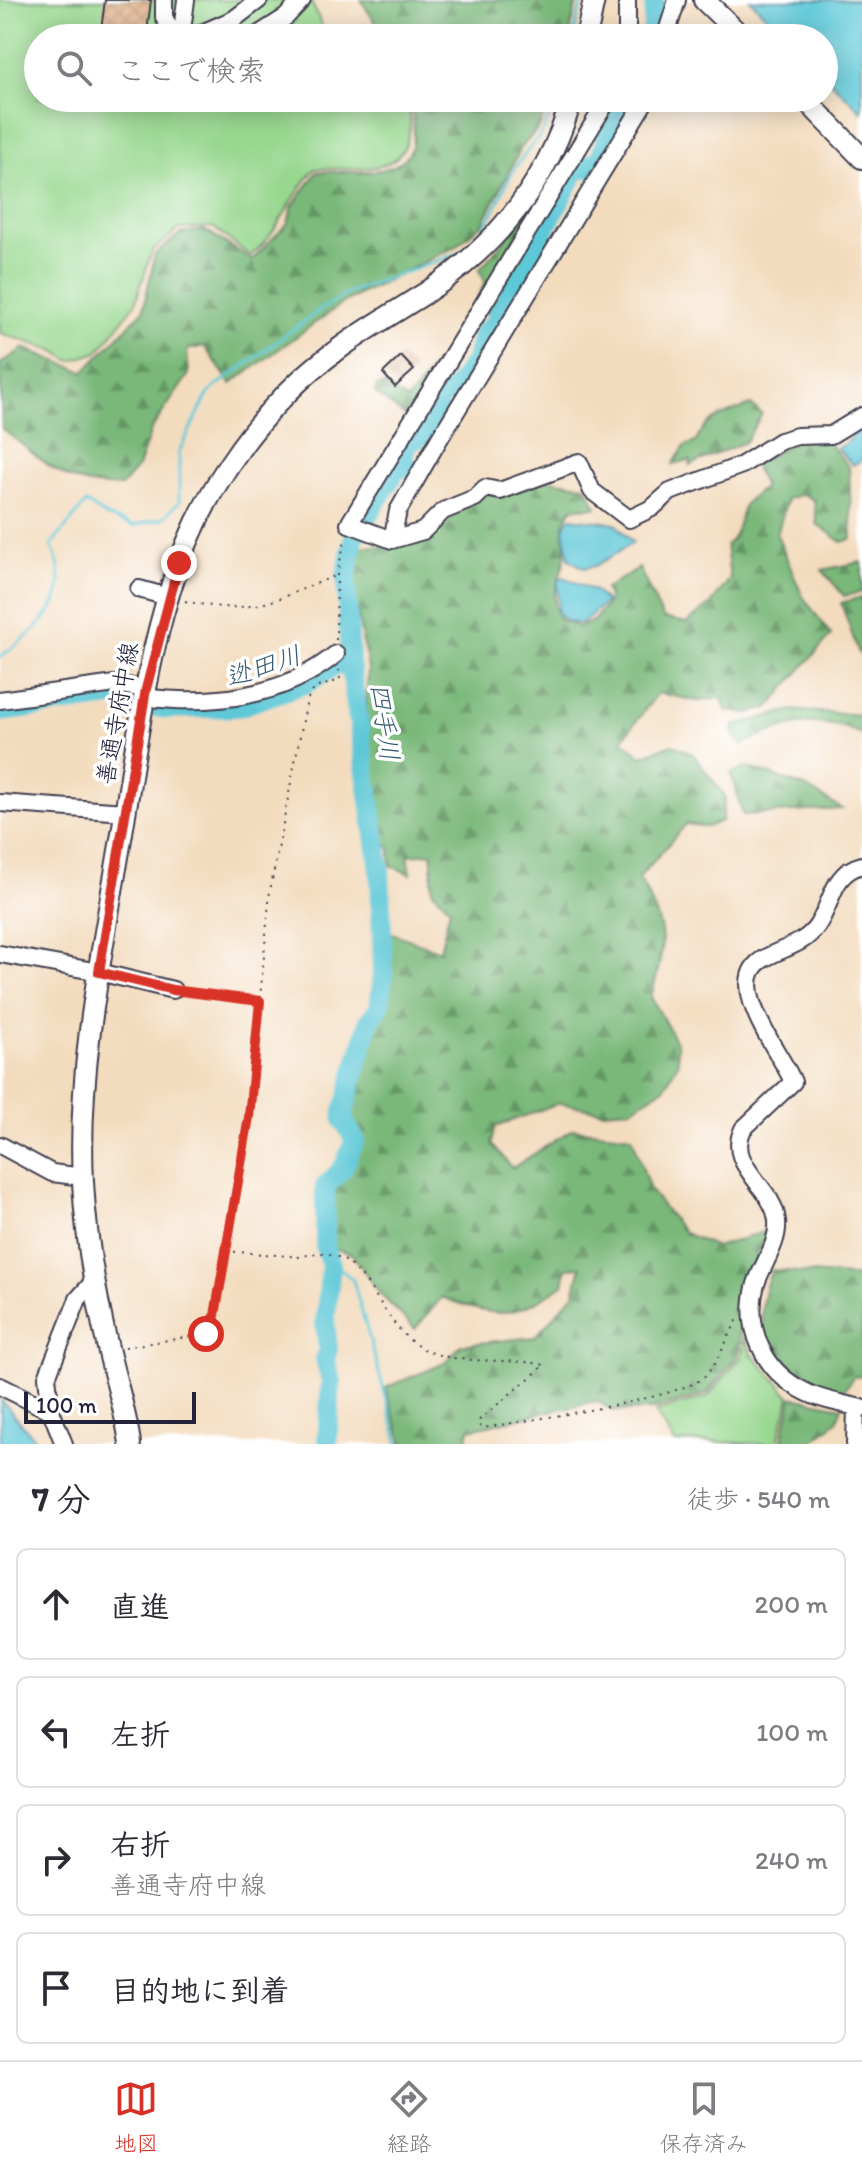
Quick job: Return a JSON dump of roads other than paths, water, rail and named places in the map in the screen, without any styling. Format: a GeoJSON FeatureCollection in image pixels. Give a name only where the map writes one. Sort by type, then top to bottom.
{"type":"FeatureCollection","features":[{"type":"Feature","properties":{"kind":"main road"},"geometry":{"type":"LineString","coordinates":[[589,24],[594,0]]}},
{"type":"Feature","properties":{"kind":"main road"},"geometry":{"type":"LineString","coordinates":[[704,0],[729,24]]}},
{"type":"Feature","properties":{"kind":"main road","name":"善通寺府中線"},"geometry":{"type":"LineString","coordinates":[[130,1444],[94,1281],[83,1177],[86,1061],[144,699],[168,597],[188,540],[206,504],[263,419],[338,348],[447,278],[498,235],[524,203],[544,170],[567,112]]}},
{"type":"Feature","properties":{"kind":"main road"},"geometry":{"type":"LineString","coordinates":[[818,112],[862,158]]}},
{"type":"Feature","properties":{"kind":"street"},"geometry":{"type":"LineString","coordinates":[[164,0],[164,17],[169,24]]}},
{"type":"Feature","properties":{"kind":"street"},"geometry":{"type":"LineString","coordinates":[[181,24],[186,0]]}},
{"type":"Feature","properties":{"kind":"street"},"geometry":{"type":"LineString","coordinates":[[222,24],[259,0]]}},
{"type":"Feature","properties":{"kind":"street"},"geometry":{"type":"LineString","coordinates":[[275,24],[302,0]]}},
{"type":"Feature","properties":{"kind":"street"},"geometry":{"type":"LineString","coordinates":[[627,0],[627,24]]}},
{"type":"Feature","properties":{"kind":"street"},"geometry":{"type":"LineString","coordinates":[[669,24],[677,0]]}},
{"type":"Feature","properties":{"kind":"street"},"geometry":{"type":"LineString","coordinates":[[601,112],[351,525],[389,541],[423,531],[443,511],[475,498],[485,488],[500,491],[579,462],[592,491],[629,519],[652,508],[670,492],[742,465],[780,441],[797,436],[831,435],[862,416]]}},
{"type":"Feature","properties":{"kind":"street"},"geometry":{"type":"LineString","coordinates":[[389,541],[398,511],[438,441],[638,112]]}},
{"type":"Feature","properties":{"kind":"street"},"geometry":{"type":"LineString","coordinates":[[139,589],[168,597]]}},
{"type":"Feature","properties":{"kind":"street"},"geometry":{"type":"LineString","coordinates":[[0,700],[115,684],[144,699],[233,699],[290,683],[320,667],[338,662]]}},
{"type":"Feature","properties":{"kind":"street"},"geometry":{"type":"LineString","coordinates":[[0,803],[125,812]]}},
{"type":"Feature","properties":{"kind":"street"},"geometry":{"type":"LineString","coordinates":[[855,1444],[859,1407],[802,1391],[783,1376],[758,1347],[752,1310],[756,1284],[776,1236],[777,1221],[774,1207],[745,1165],[738,1138],[743,1129],[793,1082],[755,1013],[750,1000],[750,972],[755,964],[794,945],[815,929],[843,872],[862,865]]}},
{"type":"Feature","properties":{"kind":"street"},"geometry":{"type":"LineString","coordinates":[[0,954],[99,972],[173,990]]}},
{"type":"Feature","properties":{"kind":"street"},"geometry":{"type":"LineString","coordinates":[[0,1145],[52,1173],[83,1177]]}},
{"type":"Feature","properties":{"kind":"street"},"geometry":{"type":"LineString","coordinates":[[64,1444],[51,1411],[47,1377],[78,1299],[94,1281]]}},
{"type":"Feature","properties":{"kind":"street"},"geometry":{"type":"LineString","coordinates":[[0,1386],[51,1411]]}},
{"type":"Feature","properties":{"kind":"water"},"geometry":{"type":"Polygon","coordinates":[[[750,0],[862,0],[862,112],[838,89],[838,24],[774,24],[750,0]]]}},
{"type":"Feature","properties":{"kind":"water"},"geometry":{"type":"Polygon","coordinates":[[[862,425],[862,460],[853,465],[837,448],[847,443],[862,425]]]}},
{"type":"Feature","properties":{"kind":"water"},"geometry":{"type":"Polygon","coordinates":[[[569,518],[615,523],[633,543],[595,566],[584,568],[569,559],[564,529],[569,518]]]}},
{"type":"Feature","properties":{"kind":"water"},"geometry":{"type":"Polygon","coordinates":[[[563,577],[595,591],[606,602],[581,624],[566,621],[558,614],[558,580],[563,577]]]}},
{"type":"Feature","properties":{"kind":"water"},"geometry":{"type":"Polygon","coordinates":[[[1,1400],[39,1444],[0,1444],[1,1400]]]}},
{"type":"Feature","properties":{"kind":"waterway"},"geometry":{"type":"LineString","coordinates":[[576,24],[582,0]]}},
{"type":"Feature","properties":{"kind":"waterway","name":"四手川"},"geometry":{"type":"LineString","coordinates":[[653,24],[655,0]]}},
{"type":"Feature","properties":{"kind":"waterway"},"geometry":{"type":"LineString","coordinates":[[0,657],[29,635],[51,610],[60,581],[51,545],[86,503],[106,516],[133,526],[163,518],[179,502],[179,452],[214,388],[321,309],[350,292],[457,254],[468,246],[484,228],[515,168],[542,133],[550,112]]}},
{"type":"Feature","properties":{"kind":"waterway","name":"四手川"},"geometry":{"type":"LineString","coordinates":[[327,1444],[331,1382],[325,1358],[328,1349],[325,1324],[331,1265],[325,1247],[325,1187],[343,1168],[355,1140],[343,1120],[344,1111],[369,1021],[379,1008],[383,974],[380,870],[350,663],[346,577],[354,537],[396,471],[407,466],[404,455],[409,442],[431,429],[442,394],[451,394],[476,359],[483,332],[492,327],[500,309],[533,260],[541,236],[581,162],[591,169],[599,160],[609,127],[618,112]]}},
{"type":"Feature","properties":{"kind":"waterway","name":"迯田川"},"geometry":{"type":"LineString","coordinates":[[0,712],[111,697],[166,709],[238,707],[307,683],[335,666],[350,663]]}},
{"type":"Feature","properties":{"kind":"waterway"},"geometry":{"type":"LineString","coordinates":[[329,1258],[353,1280],[399,1444]]}}]}
